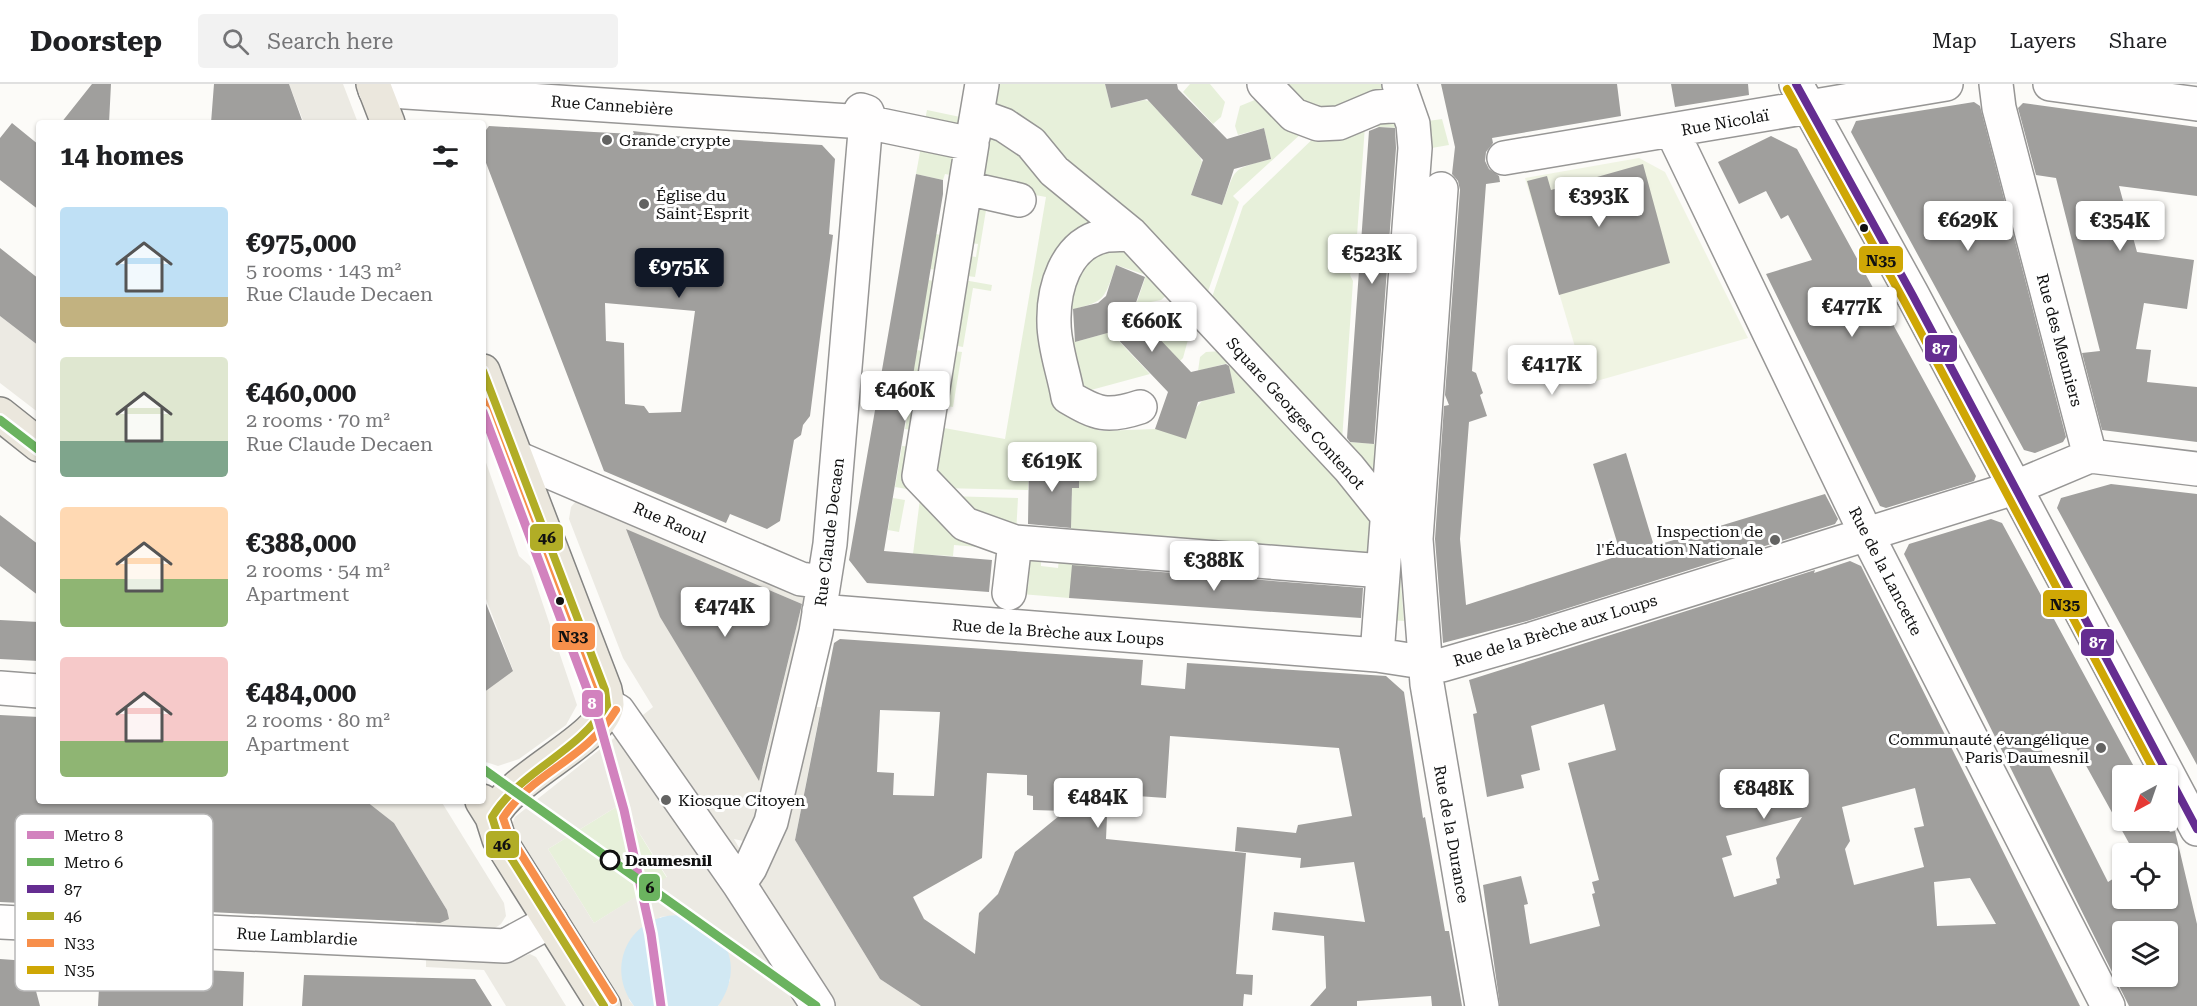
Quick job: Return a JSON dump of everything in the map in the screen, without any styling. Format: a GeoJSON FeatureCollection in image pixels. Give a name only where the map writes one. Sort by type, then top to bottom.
{"type":"FeatureCollection","features":[{"type":"Feature","properties":{"kind":"main road"},"geometry":{"type":"LineString","coordinates":[[374,87],[387,120]]}},
{"type":"Feature","properties":{"kind":"main road"},"geometry":{"type":"LineString","coordinates":[[486,379],[605,690],[607,705],[593,729],[487,809],[500,839],[604,1006]]}},
{"type":"Feature","properties":{"kind":"main road"},"geometry":{"type":"LineString","coordinates":[[0,414],[36,443]]}},
{"type":"Feature","properties":{"kind":"street"},"geometry":{"type":"LineString","coordinates":[[982,84],[919,476],[965,524],[1015,542],[1383,571]]}},
{"type":"Feature","properties":{"kind":"street","name":"Square Georges Contenot"},"geometry":{"type":"LineString","coordinates":[[1264,84],[1294,115],[1318,124],[1339,123],[1402,94],[1413,124],[1415,148],[1377,655]]}},
{"type":"Feature","properties":{"kind":"street","name":"Rue Nicolaï"},"geometry":{"type":"LineString","coordinates":[[1504,159],[1672,131],[1803,96],[1946,84]]}},
{"type":"Feature","properties":{"kind":"street","name":"Rue des Meuniers"},"geometry":{"type":"LineString","coordinates":[[1996,84],[1999,108],[2090,456]]}},
{"type":"Feature","properties":{"kind":"street"},"geometry":{"type":"LineString","coordinates":[[2050,84],[2131,90],[2197,104]]}},
{"type":"Feature","properties":{"kind":"street","name":"Rue Cannebière"},"geometry":{"type":"LineString","coordinates":[[374,87],[863,114],[907,130]]}},
{"type":"Feature","properties":{"kind":"street"},"geometry":{"type":"LineString","coordinates":[[1803,96],[1912,294],[2197,829]]}},
{"type":"Feature","properties":{"kind":"street","name":"Rue Claude Decaen"},"geometry":{"type":"LineString","coordinates":[[739,884],[750,868],[771,822],[806,682],[822,597],[830,544],[845,394],[863,114]]}},
{"type":"Feature","properties":{"kind":"street","name":"Square Georges Contenot"},"geometry":{"type":"LineString","coordinates":[[907,130],[975,130],[1004,125],[1031,143],[1054,171],[1131,234],[1349,468],[1386,514]]}},
{"type":"Feature","properties":{"kind":"street","name":"Rue de la Lancette"},"geometry":{"type":"LineString","coordinates":[[1672,131],[1853,538],[2108,1006]]}},
{"type":"Feature","properties":{"kind":"street"},"geometry":{"type":"LineString","coordinates":[[966,188],[1019,200]]}},
{"type":"Feature","properties":{"kind":"street","name":"Rue de la Durance"},"geometry":{"type":"LineString","coordinates":[[1441,189],[1416,538],[1424,662],[1482,1006]]}},
{"type":"Feature","properties":{"kind":"street"},"geometry":{"type":"LineString","coordinates":[[1131,234],[1101,236],[1079,248],[1065,267],[1057,292],[1054,324],[1068,397],[1092,411],[1114,415],[1140,407]]}},
{"type":"Feature","properties":{"kind":"street","name":"Rue de la Brèche aux Loups"},"geometry":{"type":"LineString","coordinates":[[822,597],[1377,655],[1442,664],[1532,639],[2014,488],[2090,456],[2197,469]]}},
{"type":"Feature","properties":{"kind":"street","name":"Rue Raoul"},"geometry":{"type":"LineString","coordinates":[[517,459],[801,579],[822,597]]}},
{"type":"Feature","properties":{"kind":"street"},"geometry":{"type":"LineString","coordinates":[[1010,593],[1015,542]]}},
{"type":"Feature","properties":{"kind":"street"},"geometry":{"type":"LineString","coordinates":[[0,688],[36,691]]}},
{"type":"Feature","properties":{"kind":"street"},"geometry":{"type":"LineString","coordinates":[[607,705],[618,711],[739,884],[818,1006]]}},
{"type":"Feature","properties":{"kind":"street","name":"Rue Lamblardie"},"geometry":{"type":"LineString","coordinates":[[213,932],[505,946],[551,921]]}},
{"type":"Feature","properties":{"kind":"street","name":"Rue Lamblardie"},"geometry":{"type":"LineString","coordinates":[[0,922],[15,923]]}},
{"type":"Feature","properties":{"kind":"green space"},"geometry":{"type":"Polygon","coordinates":[[[990,84],[1105,84],[1111,108],[1144,100],[1149,101],[1200,157],[1202,162],[1191,195],[1222,205],[1236,172],[1248,165],[1271,159],[1264,128],[1238,135],[1235,126],[1240,106],[1262,97],[1303,132],[1233,196],[1239,202],[1204,303],[997,118],[990,84]]]}},
{"type":"Feature","properties":{"kind":"green space"},"geometry":{"type":"Polygon","coordinates":[[[1190,84],[1210,84],[1225,102],[1221,117],[1213,124],[1183,92],[1190,84]]]}},
{"type":"Feature","properties":{"kind":"green space"},"geometry":{"type":"Polygon","coordinates":[[[1267,84],[1389,84],[1394,94],[1335,118],[1267,84]]]}},
{"type":"Feature","properties":{"kind":"green space"},"geometry":{"type":"Polygon","coordinates":[[[927,110],[965,118],[957,125],[924,125],[927,110]]]}},
{"type":"Feature","properties":{"kind":"green space"},"geometry":{"type":"Polygon","coordinates":[[[1398,116],[1406,161],[1397,160],[1399,128],[1365,126],[1355,263],[1350,275],[1353,281],[1341,455],[1208,309],[1243,206],[1322,130],[1398,116]]]}},
{"type":"Feature","properties":{"kind":"green space"},"geometry":{"type":"Polygon","coordinates":[[[1442,119],[1449,145],[1426,149],[1397,536],[1404,621],[1388,620],[1428,121],[1442,119]]]}},
{"type":"Feature","properties":{"kind":"green space"},"geometry":{"type":"Polygon","coordinates":[[[985,122],[1117,228],[1058,262],[1071,416],[1100,431],[1155,429],[1196,408],[1202,401],[1235,393],[1228,363],[1198,371],[1200,357],[1206,352],[1222,351],[1371,507],[1370,559],[1070,534],[1072,496],[1061,488],[1079,488],[1079,464],[1029,461],[1028,490],[940,488],[930,442],[933,426],[1005,439],[1046,197],[982,185],[985,122]]]}},
{"type":"Feature","properties":{"kind":"green space"},"geometry":{"type":"Polygon","coordinates":[[[922,141],[954,156],[960,177],[945,174],[943,180],[916,174],[922,141]]]}},
{"type":"Feature","properties":{"kind":"green space"},"geometry":{"type":"Polygon","coordinates":[[[1639,158],[1665,172],[1748,338],[1586,384],[1525,178],[1639,158]]]}},
{"type":"Feature","properties":{"kind":"green space"},"geometry":{"type":"Polygon","coordinates":[[[988,198],[975,277],[959,275],[963,255],[976,257],[978,244],[964,242],[978,203],[988,198]]]}},
{"type":"Feature","properties":{"kind":"green space"},"geometry":{"type":"Polygon","coordinates":[[[936,234],[950,237],[944,271],[930,269],[936,234]]]}},
{"type":"Feature","properties":{"kind":"green space"},"geometry":{"type":"Polygon","coordinates":[[[1118,244],[1167,295],[1161,300],[1136,305],[1146,275],[1116,265],[1105,294],[1101,298],[1089,305],[1067,311],[1072,329],[1067,330],[1070,339],[1074,338],[1075,342],[1107,333],[1114,336],[1150,374],[1080,393],[1061,322],[1072,266],[1118,244]]]}},
{"type":"Feature","properties":{"kind":"green space"},"geometry":{"type":"Polygon","coordinates":[[[958,279],[992,285],[991,291],[973,288],[963,347],[947,344],[958,279]]]}},
{"type":"Feature","properties":{"kind":"green space"},"geometry":{"type":"Polygon","coordinates":[[[928,280],[942,282],[932,342],[918,339],[928,280]]]}},
{"type":"Feature","properties":{"kind":"green space"},"geometry":{"type":"Polygon","coordinates":[[[1169,315],[1189,336],[1183,358],[1179,362],[1141,322],[1150,317],[1169,315]]]}},
{"type":"Feature","properties":{"kind":"green space"},"geometry":{"type":"Polygon","coordinates":[[[916,350],[931,352],[924,387],[910,385],[916,350]]]}},
{"type":"Feature","properties":{"kind":"green space"},"geometry":{"type":"Polygon","coordinates":[[[946,350],[962,352],[953,407],[937,405],[946,350]]]}},
{"type":"Feature","properties":{"kind":"green space"},"geometry":{"type":"Polygon","coordinates":[[[910,397],[922,399],[917,431],[905,429],[910,397]]]}},
{"type":"Feature","properties":{"kind":"green space"},"geometry":{"type":"Polygon","coordinates":[[[1347,442],[1377,444],[1384,494],[1347,442]]]}},
{"type":"Feature","properties":{"kind":"green space"},"geometry":{"type":"Polygon","coordinates":[[[902,446],[914,447],[907,489],[895,487],[902,446]]]}},
{"type":"Feature","properties":{"kind":"green space"},"geometry":{"type":"Polygon","coordinates":[[[921,491],[1001,549],[954,545],[953,556],[913,554],[921,491]]]}},
{"type":"Feature","properties":{"kind":"green space"},"geometry":{"type":"Polygon","coordinates":[[[946,496],[1018,498],[1016,534],[946,496]]]}},
{"type":"Feature","properties":{"kind":"green space"},"geometry":{"type":"Polygon","coordinates":[[[893,498],[905,500],[899,532],[888,530],[893,498]]]}},
{"type":"Feature","properties":{"kind":"green space"},"geometry":{"type":"Polygon","coordinates":[[[1041,551],[1041,566],[1058,568],[1060,552],[1102,555],[1101,568],[1069,598],[1021,594],[1021,586],[1028,587],[1030,562],[1023,562],[1041,551]]]}},
{"type":"Feature","properties":{"kind":"green space"},"geometry":{"type":"Polygon","coordinates":[[[621,804],[667,878],[594,923],[548,849],[621,804]]]}},
{"type":"Feature","properties":{"kind":"shaded area"},"geometry":{"type":"Polygon","coordinates":[[[289,84],[343,84],[357,120],[303,120],[289,84]]]}},
{"type":"Feature","properties":{"kind":"shaded area"},"geometry":{"type":"Polygon","coordinates":[[[0,316],[36,344],[36,411],[0,383],[0,316]]]}},
{"type":"Feature","properties":{"kind":"shaded area"},"geometry":{"type":"Polygon","coordinates":[[[486,462],[519,556],[530,566],[577,705],[566,725],[519,759],[498,766],[486,762],[486,691],[513,670],[486,599],[486,462]]]}},
{"type":"Feature","properties":{"kind":"shaded area"},"geometry":{"type":"Polygon","coordinates":[[[576,501],[811,594],[767,787],[748,842],[734,839],[760,884],[807,707],[821,707],[795,840],[880,979],[921,1006],[718,1006],[730,980],[728,953],[688,916],[679,915],[660,917],[629,1000],[634,1006],[618,1006],[512,834],[515,817],[653,707],[623,658],[569,519],[571,507],[576,501]],[[639,535],[631,543],[661,618],[751,768],[763,767],[802,604],[639,535]],[[621,804],[548,849],[594,923],[667,877],[621,804]]]}},
{"type":"Feature","properties":{"kind":"shaded area"},"geometry":{"type":"Polygon","coordinates":[[[370,804],[443,804],[504,903],[506,916],[501,924],[486,934],[417,931],[416,922],[448,915],[447,910],[394,823],[370,804]]]}},
{"type":"Feature","properties":{"kind":"shaded area"},"geometry":{"type":"Polygon","coordinates":[[[530,954],[536,957],[566,1006],[506,1006],[484,970],[426,967],[426,958],[513,960],[530,954]]]}},
{"type":"Feature","properties":{"kind":"water"},"geometry":{"type":"Polygon","coordinates":[[[679,915],[709,927],[727,949],[730,976],[726,991],[718,1006],[634,1006],[625,991],[621,975],[622,960],[627,945],[635,933],[647,924],[662,917],[679,915]]]}},
{"type":"Feature","properties":{"kind":"building"},"geometry":{"type":"Polygon","coordinates":[[[92,84],[111,84],[109,120],[63,120],[92,84]]]}},
{"type":"Feature","properties":{"kind":"building"},"geometry":{"type":"Polygon","coordinates":[[[214,84],[289,84],[302,120],[211,120],[214,84]]]}},
{"type":"Feature","properties":{"kind":"building"},"geometry":{"type":"Polygon","coordinates":[[[1105,84],[1177,84],[1178,89],[1227,139],[1264,128],[1271,159],[1234,169],[1222,205],[1191,195],[1203,160],[1147,99],[1111,108],[1105,84]]]}},
{"type":"Feature","properties":{"kind":"building"},"geometry":{"type":"Polygon","coordinates":[[[1441,84],[1617,84],[1621,116],[1492,138],[1493,143],[1486,152],[1485,161],[1489,169],[1499,176],[1500,182],[1486,184],[1472,371],[1476,373],[1483,393],[1480,395],[1487,416],[1469,422],[1460,539],[1466,605],[1621,555],[1593,464],[1626,453],[1654,546],[1825,494],[1838,519],[1835,524],[1527,621],[1443,643],[1435,539],[1444,406],[1449,405],[1445,395],[1460,190],[1458,181],[1452,174],[1455,147],[1441,84]]]}},
{"type":"Feature","properties":{"kind":"building"},"geometry":{"type":"Polygon","coordinates":[[[1671,84],[1748,84],[1749,95],[1675,107],[1671,84]]]}},
{"type":"Feature","properties":{"kind":"building"},"geometry":{"type":"Polygon","coordinates":[[[1974,102],[1980,106],[2066,437],[2063,442],[2035,453],[2024,450],[1851,132],[1856,121],[1974,102]]]}},
{"type":"Feature","properties":{"kind":"building"},"geometry":{"type":"Polygon","coordinates":[[[2023,103],[2197,127],[2197,196],[2119,186],[2137,252],[2194,260],[2187,309],[2144,303],[2136,349],[2151,350],[2147,382],[2197,387],[2197,442],[2102,430],[2082,353],[2100,351],[2056,178],[2036,175],[2018,108],[2023,103]]]}},
{"type":"Feature","properties":{"kind":"building"},"geometry":{"type":"Polygon","coordinates":[[[12,123],[36,143],[36,208],[0,180],[0,138],[12,123]]]}},
{"type":"Feature","properties":{"kind":"building"},"geometry":{"type":"Polygon","coordinates":[[[489,126],[634,134],[633,131],[673,136],[822,145],[835,159],[829,234],[833,235],[810,416],[803,425],[801,435],[794,440],[780,521],[767,529],[730,514],[726,523],[604,471],[486,163],[486,130],[489,126]],[[605,303],[606,341],[624,343],[625,404],[644,406],[649,413],[681,412],[695,311],[605,303]]]}},
{"type":"Feature","properties":{"kind":"building"},"geometry":{"type":"Polygon","coordinates":[[[1379,127],[1395,128],[1396,148],[1374,444],[1350,442],[1347,438],[1369,131],[1379,127]]]}},
{"type":"Feature","properties":{"kind":"building"},"geometry":{"type":"Polygon","coordinates":[[[1771,136],[1797,149],[1976,476],[1974,481],[1886,508],[1880,506],[1766,274],[1812,260],[1788,215],[1781,219],[1766,191],[1739,204],[1718,162],[1771,136]]]}},
{"type":"Feature","properties":{"kind":"building"},"geometry":{"type":"Polygon","coordinates":[[[1643,164],[1670,263],[1559,295],[1527,181],[1547,176],[1551,190],[1643,164]]]}},
{"type":"Feature","properties":{"kind":"building"},"geometry":{"type":"Polygon","coordinates":[[[916,174],[943,180],[943,194],[884,551],[992,560],[989,592],[867,583],[849,560],[916,174]]]}},
{"type":"Feature","properties":{"kind":"building"},"geometry":{"type":"Polygon","coordinates":[[[0,248],[36,277],[36,344],[0,316],[0,248]]]}},
{"type":"Feature","properties":{"kind":"building"},"geometry":{"type":"Polygon","coordinates":[[[1116,265],[1145,277],[1133,311],[1191,372],[1226,364],[1229,366],[1235,393],[1198,402],[1186,439],[1155,429],[1168,392],[1111,332],[1075,342],[1073,309],[1098,303],[1106,296],[1116,265]]]}},
{"type":"Feature","properties":{"kind":"building"},"geometry":{"type":"Polygon","coordinates":[[[1029,461],[1079,464],[1079,488],[1072,488],[1071,528],[1028,524],[1029,461]]]}},
{"type":"Feature","properties":{"kind":"building"},"geometry":{"type":"Polygon","coordinates":[[[2111,484],[2197,494],[2197,765],[2057,508],[2061,498],[2111,484]]]}},
{"type":"Feature","properties":{"kind":"building"},"geometry":{"type":"Polygon","coordinates":[[[0,515],[36,543],[36,594],[0,566],[0,515]]]}},
{"type":"Feature","properties":{"kind":"building"},"geometry":{"type":"Polygon","coordinates":[[[1991,519],[2002,523],[2133,765],[2112,765],[2112,812],[2068,733],[2040,747],[2108,882],[2112,879],[2112,909],[2178,909],[2178,844],[2197,924],[2197,1006],[2129,1006],[2120,987],[2178,987],[2178,921],[2112,921],[2112,972],[1904,554],[1909,544],[1991,519]]]}},
{"type":"Feature","properties":{"kind":"building"},"geometry":{"type":"Polygon","coordinates":[[[626,529],[802,604],[759,781],[660,617],[626,529]]]}},
{"type":"Feature","properties":{"kind":"building"},"geometry":{"type":"Polygon","coordinates":[[[1850,561],[1861,566],[2080,1006],[1500,1006],[1483,885],[1521,876],[1528,904],[1524,905],[1530,944],[1600,926],[1592,894],[1595,893],[1592,882],[1599,880],[1568,763],[1616,750],[1604,704],[1531,726],[1540,770],[1521,775],[1524,788],[1487,797],[1473,714],[1477,713],[1469,680],[1815,570],[1814,573],[1850,561]],[[1915,788],[1842,807],[1850,841],[1845,849],[1854,885],[1924,867],[1914,828],[1924,826],[1915,788]],[[1802,817],[1726,836],[1732,855],[1722,858],[1734,897],[1777,884],[1776,879],[1780,878],[1776,858],[1802,817]],[[1970,878],[1934,882],[1937,926],[1996,924],[1970,878]]]}},
{"type":"Feature","properties":{"kind":"building"},"geometry":{"type":"Polygon","coordinates":[[[1072,565],[1363,588],[1361,618],[1069,598],[1072,565]]]}},
{"type":"Feature","properties":{"kind":"building"},"geometry":{"type":"Polygon","coordinates":[[[486,604],[513,671],[486,691],[486,604]]]}},
{"type":"Feature","properties":{"kind":"building"},"geometry":{"type":"Polygon","coordinates":[[[0,620],[36,622],[36,661],[0,659],[0,620]]]}},
{"type":"Feature","properties":{"kind":"building"},"geometry":{"type":"Polygon","coordinates":[[[840,639],[1143,660],[1141,685],[1185,689],[1187,663],[1386,676],[1404,692],[1423,818],[1425,817],[1445,931],[1449,931],[1462,1006],[1432,1006],[1431,996],[1357,1001],[1357,1006],[1310,1006],[1326,988],[1324,936],[1272,930],[1274,912],[1365,922],[1354,862],[1300,868],[1301,858],[1235,851],[1237,827],[1296,833],[1298,825],[1352,816],[1339,748],[1170,736],[1166,798],[1108,794],[1106,839],[1246,853],[1236,974],[1253,975],[1252,995],[1244,994],[1243,1006],[921,1006],[880,979],[795,840],[834,643],[840,639]],[[880,710],[877,772],[894,773],[893,795],[934,796],[940,712],[880,710]],[[987,773],[982,858],[913,897],[924,919],[975,954],[979,913],[998,894],[1015,852],[1065,811],[1033,810],[1033,796],[1027,795],[1027,775],[987,773]]]}},
{"type":"Feature","properties":{"kind":"building"},"geometry":{"type":"Polygon","coordinates":[[[0,715],[36,717],[36,804],[370,804],[394,823],[447,910],[449,919],[440,923],[213,912],[213,814],[15,814],[15,903],[0,902],[0,715]]]}},
{"type":"Feature","properties":{"kind":"building"},"geometry":{"type":"Polygon","coordinates":[[[2122,831],[2170,832],[2175,831],[2178,843],[2129,843],[2122,831]]]}},
{"type":"Feature","properties":{"kind":"building"},"geometry":{"type":"Polygon","coordinates":[[[0,959],[15,960],[15,991],[36,991],[40,1006],[0,1006],[0,959]]]}},
{"type":"Feature","properties":{"kind":"building"},"geometry":{"type":"Polygon","coordinates":[[[213,970],[244,972],[243,1006],[98,1006],[99,991],[213,991],[213,970]]]}},
{"type":"Feature","properties":{"kind":"building"},"geometry":{"type":"Polygon","coordinates":[[[304,975],[475,979],[492,1006],[302,1006],[304,975]]]}},
{"type":"Feature","properties":{"kind":"metro line","name":"6"},"geometry":{"type":"LineString","coordinates":[[0,420],[36,448]]}},
{"type":"Feature","properties":{"kind":"metro line","name":"8"},"geometry":{"type":"LineString","coordinates":[[486,420],[599,721],[624,810],[651,934],[661,1006]]}},
{"type":"Feature","properties":{"kind":"metro line","name":"6"},"geometry":{"type":"LineString","coordinates":[[486,771],[816,1006]]}},
{"type":"Feature","properties":{"kind":"transit line","name":"87"},"geometry":{"type":"LineString","coordinates":[[1796,84],[1912,294],[2197,829]]}},
{"type":"Feature","properties":{"kind":"transit line","name":"N35"},"geometry":{"type":"LineString","coordinates":[[1787,89],[1903,299],[2151,765]]}},
{"type":"Feature","properties":{"kind":"transit line","name":"46"},"geometry":{"type":"LineString","coordinates":[[486,379],[605,690],[607,705]]}},
{"type":"Feature","properties":{"kind":"transit line","name":"N33"},"geometry":{"type":"LineString","coordinates":[[486,408],[595,693],[597,706]]}},
{"type":"Feature","properties":{"kind":"transit line","name":"46"},"geometry":{"type":"LineString","coordinates":[[604,1006],[499,839],[492,817],[518,786],[581,736],[607,705]]}},
{"type":"Feature","properties":{"kind":"transit line","name":"N33"},"geometry":{"type":"LineString","coordinates":[[613,1000],[509,835],[503,818],[529,789],[589,742],[616,710]]}},
{"type":"Feature","properties":{"kind":"place","name":"Grande crypte"},"geometry":{"type":"Point","coordinates":[607,140]}},
{"type":"Feature","properties":{"kind":"place","name":"Église du Saint-Esprit"},"geometry":{"type":"Point","coordinates":[644,204]}},
{"type":"Feature","properties":{"kind":"place","name":"Inspection de l'Éducation Nationale"},"geometry":{"type":"Point","coordinates":[1775,540]}},
{"type":"Feature","properties":{"kind":"place","name":"Communauté évangélique Paris Daumesnil"},"geometry":{"type":"Point","coordinates":[2101,748]}},
{"type":"Feature","properties":{"kind":"place","name":"Kiosque Citoyen"},"geometry":{"type":"Point","coordinates":[666,800]}},
{"type":"Feature","properties":{"kind":"place","name":"Daumesnil"},"geometry":{"type":"Point","coordinates":[610,860]}}]}
